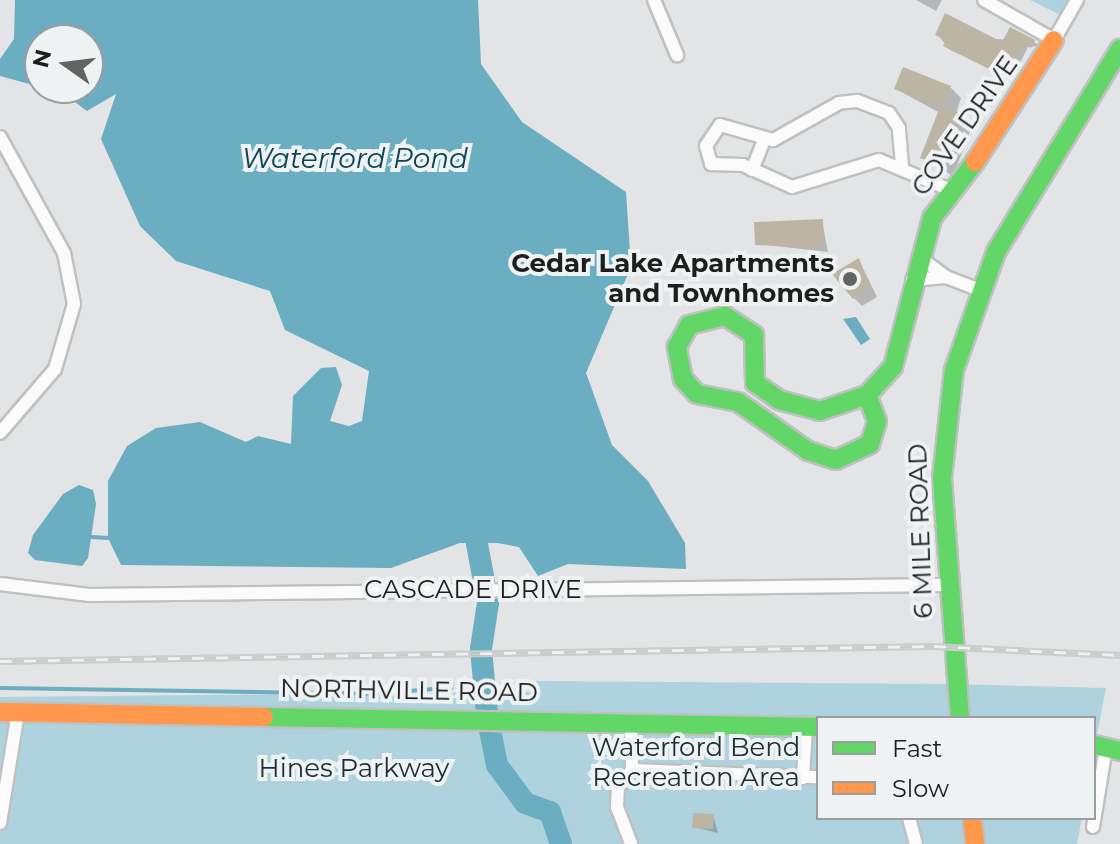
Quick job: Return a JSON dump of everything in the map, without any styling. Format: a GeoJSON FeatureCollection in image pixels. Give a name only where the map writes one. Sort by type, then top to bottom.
{"type":"FeatureCollection","features":[{"type":"Feature","properties":{"kind":"street"},"geometry":{"type":"LineString","coordinates":[[653,0],[677,55]]}},
{"type":"Feature","properties":{"kind":"street","name":"COVE DRIVE"},"geometry":{"type":"LineString","coordinates":[[984,0],[1054,40]]}},
{"type":"Feature","properties":{"kind":"street","name":"COVE DRIVE"},"geometry":{"type":"LineString","coordinates":[[867,395],[893,367],[919,257],[948,189],[1002,127],[1077,0]]}},
{"type":"Feature","properties":{"kind":"street","name":"6 MILE ROAD"},"geometry":{"type":"LineString","coordinates":[[960,716],[946,585],[945,421],[978,289],[1021,204],[1120,49]]}},
{"type":"Feature","properties":{"kind":"street"},"geometry":{"type":"LineString","coordinates":[[752,170],[764,141],[857,101],[889,113],[899,128],[902,165]]}},
{"type":"Feature","properties":{"kind":"street"},"geometry":{"type":"LineString","coordinates":[[764,141],[728,124],[710,135],[711,164],[752,170],[792,187],[864,162],[902,165],[948,189]]}},
{"type":"Feature","properties":{"kind":"street"},"geometry":{"type":"LineString","coordinates":[[0,137],[64,253],[74,304],[55,369],[0,433]]}},
{"type":"Feature","properties":{"kind":"street"},"geometry":{"type":"LineString","coordinates":[[919,257],[946,277],[978,289]]}},
{"type":"Feature","properties":{"kind":"street"},"geometry":{"type":"LineString","coordinates":[[912,280],[946,277]]}},
{"type":"Feature","properties":{"kind":"street"},"geometry":{"type":"LineString","coordinates":[[738,402],[755,383],[759,351],[742,322],[704,316],[689,325],[677,347],[683,379],[710,400],[738,402],[808,451],[836,460],[870,444],[877,421],[867,395],[820,411],[779,400],[755,383]]}},
{"type":"Feature","properties":{"kind":"street","name":"CASCADE DRIVE"},"geometry":{"type":"LineString","coordinates":[[0,584],[89,595],[946,585]]}},
{"type":"Feature","properties":{"kind":"street"},"geometry":{"type":"LineString","coordinates":[[0,823],[9,712]]}},
{"type":"Feature","properties":{"kind":"street","name":"NORTHVILLE ROAD"},"geometry":{"type":"LineString","coordinates":[[9,712],[497,718],[812,727]]}},
{"type":"Feature","properties":{"kind":"street"},"geometry":{"type":"LineString","coordinates":[[631,721],[632,770],[618,787],[617,807],[631,844]]}},
{"type":"Feature","properties":{"kind":"street"},"geometry":{"type":"LineString","coordinates":[[803,778],[812,727]]}},
{"type":"Feature","properties":{"kind":"street"},"geometry":{"type":"LineString","coordinates":[[1096,810],[1107,748]]}},
{"type":"Feature","properties":{"kind":"street"},"geometry":{"type":"LineString","coordinates":[[632,770],[816,777]]}},
{"type":"Feature","properties":{"kind":"street"},"geometry":{"type":"LineString","coordinates":[[910,820],[916,844]]}},
{"type":"Feature","properties":{"kind":"street"},"geometry":{"type":"LineString","coordinates":[[972,820],[975,844]]}},
{"type":"Feature","properties":{"kind":"street"},"geometry":{"type":"LineString","coordinates":[[1093,827],[1094,820]]}},
{"type":"Feature","properties":{"kind":"green space"},"geometry":{"type":"Polygon","coordinates":[[[1030,0],[1067,0],[1060,15],[1030,0]]]}},
{"type":"Feature","properties":{"kind":"green space"},"geometry":{"type":"Polygon","coordinates":[[[536,681],[1106,688],[1096,740],[1096,716],[816,716],[816,820],[1082,820],[1077,844],[0,844],[0,697],[535,692],[536,681]]]}},
{"type":"Feature","properties":{"kind":"water","name":"Waterford Pond"},"geometry":{"type":"Polygon","coordinates":[[[15,0],[478,0],[481,64],[522,122],[626,192],[631,267],[586,373],[612,445],[648,481],[685,543],[686,569],[568,564],[538,576],[519,547],[497,543],[460,543],[391,568],[121,565],[108,538],[108,481],[127,446],[156,428],[200,422],[246,442],[258,436],[291,444],[293,396],[321,368],[336,367],[342,385],[330,421],[349,426],[362,421],[369,371],[285,330],[270,291],[176,261],[140,226],[101,139],[116,94],[104,101],[104,24],[24,24],[24,83],[0,76],[0,59],[14,39],[15,0]]]}},
{"type":"Feature","properties":{"kind":"water","name":"Waterford Pond"},"geometry":{"type":"Polygon","coordinates":[[[78,104],[99,104],[87,111],[78,104]]]}},
{"type":"Feature","properties":{"kind":"water"},"geometry":{"type":"Polygon","coordinates":[[[856,317],[870,339],[861,345],[843,319],[856,317]]]}},
{"type":"Feature","properties":{"kind":"water"},"geometry":{"type":"Polygon","coordinates":[[[79,485],[93,490],[96,504],[88,558],[82,566],[35,560],[28,553],[33,535],[63,494],[79,485]]]}},
{"type":"Feature","properties":{"kind":"building"},"geometry":{"type":"Polygon","coordinates":[[[945,13],[1002,42],[1010,27],[1035,40],[1031,48],[1023,44],[1008,73],[997,73],[943,46],[946,40],[935,35],[945,13]]]}},
{"type":"Feature","properties":{"kind":"building"},"geometry":{"type":"Polygon","coordinates":[[[903,67],[951,86],[943,107],[962,114],[942,166],[920,158],[940,107],[894,89],[903,67]]]}},
{"type":"Feature","properties":{"kind":"building"},"geometry":{"type":"Polygon","coordinates":[[[823,219],[824,248],[755,245],[754,222],[823,219]]]}},
{"type":"Feature","properties":{"kind":"building","name":"Cedar Lake Apartments and Townhomes"},"geometry":{"type":"Polygon","coordinates":[[[859,258],[870,288],[853,299],[832,274],[859,258]]]}},
{"type":"Feature","properties":{"kind":"building"},"geometry":{"type":"Polygon","coordinates":[[[693,813],[714,814],[713,829],[692,828],[693,813]]]}},
{"type":"Feature","properties":{"kind":"waterway"},"geometry":{"type":"LineString","coordinates":[[92,537],[108,538]]}},
{"type":"Feature","properties":{"kind":"waterway"},"geometry":{"type":"LineString","coordinates":[[477,544],[488,603],[481,649],[487,715],[497,765],[525,803],[550,812],[561,844]]}},
{"type":"Feature","properties":{"kind":"waterway"},"geometry":{"type":"LineString","coordinates":[[0,688],[371,694],[484,685]]}},
{"type":"Feature","properties":{"kind":"railway"},"geometry":{"type":"LineString","coordinates":[[0,661],[934,646],[1120,655]]}},
{"type":"Feature","properties":{"kind":"traffic: fast"},"geometry":{"type":"LineString","coordinates":[[960,716],[942,478],[954,370],[996,252],[1120,49]]}},
{"type":"Feature","properties":{"kind":"traffic: fast"},"geometry":{"type":"LineString","coordinates":[[867,395],[877,421],[870,444],[836,460],[808,451],[738,402],[697,394],[683,379],[677,347],[689,325],[725,316],[754,335],[755,383],[779,400],[820,411],[867,395],[893,367],[932,218],[975,162]]}},
{"type":"Feature","properties":{"kind":"traffic: fast"},"geometry":{"type":"LineString","coordinates":[[264,717],[816,727]]}},
{"type":"Feature","properties":{"kind":"traffic: fast"},"geometry":{"type":"LineString","coordinates":[[1096,745],[1120,751]]}},
{"type":"Feature","properties":{"kind":"traffic: slow"},"geometry":{"type":"LineString","coordinates":[[975,162],[1054,40]]}},
{"type":"Feature","properties":{"kind":"traffic: slow"},"geometry":{"type":"LineString","coordinates":[[0,712],[264,717]]}},
{"type":"Feature","properties":{"kind":"traffic: slow"},"geometry":{"type":"LineString","coordinates":[[972,820],[975,844]]}},
{"type":"Feature","properties":{"kind":"place","name":"Cedar Lake Apartments and Townhomes"},"geometry":{"type":"Point","coordinates":[850,279]}},
{"type":"Feature","properties":{"kind":"park label","name":"Waterford Bend Recreation Area"},"geometry":{"type":"Point","coordinates":[696,763]}},
{"type":"Feature","properties":{"kind":"park label","name":"Hines Parkway"},"geometry":{"type":"Point","coordinates":[354,769]}}]}
